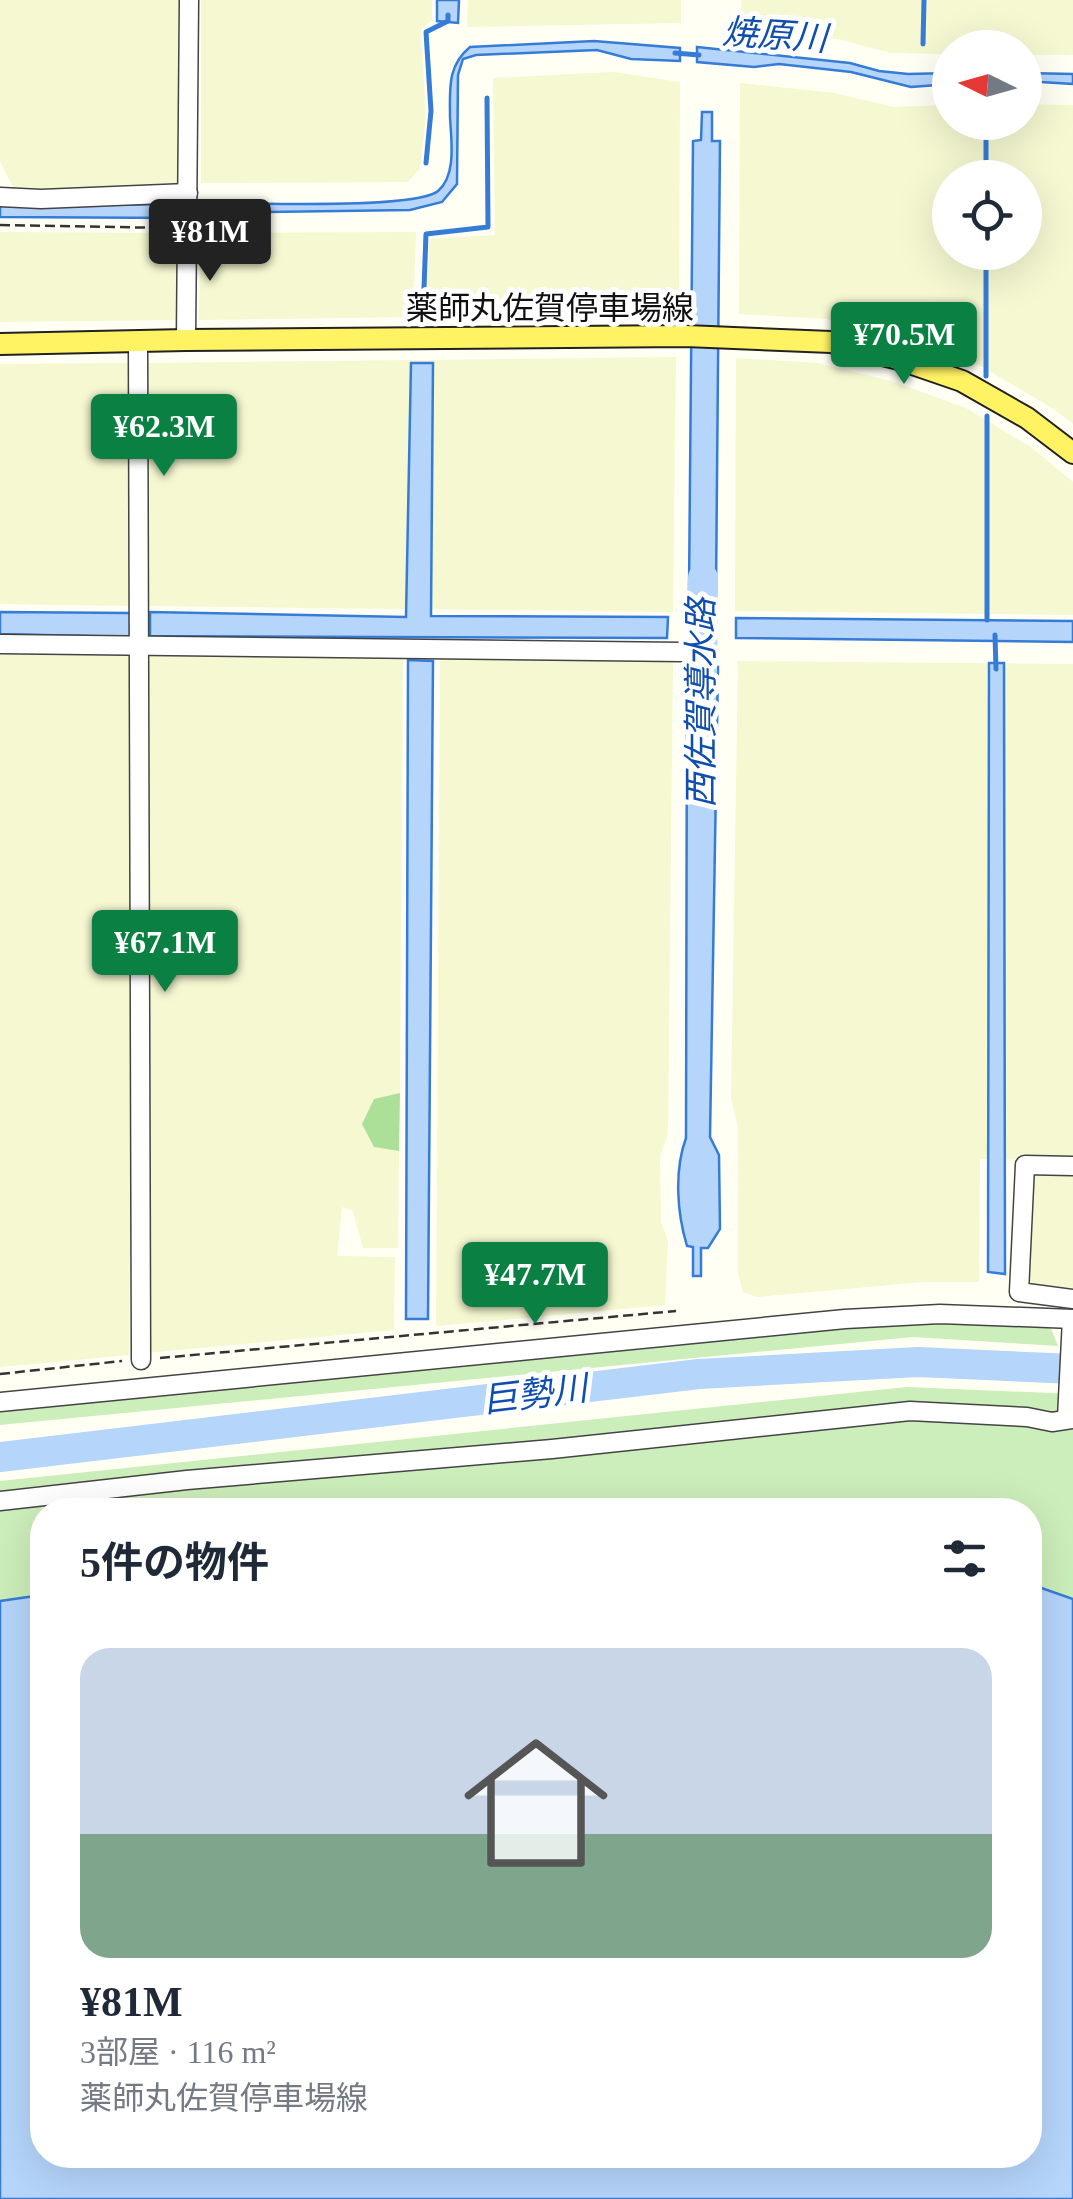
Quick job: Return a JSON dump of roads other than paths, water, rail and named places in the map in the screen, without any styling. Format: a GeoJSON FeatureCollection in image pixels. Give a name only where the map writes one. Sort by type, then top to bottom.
{"type":"FeatureCollection","features":[{"type":"Feature","properties":{"kind":"main road","name":"薬師丸佐賀停車場線"},"geometry":{"type":"LineString","coordinates":[[0,344],[686,336],[831,342],[896,358],[962,381],[1027,418],[1073,453]]}},
{"type":"Feature","properties":{"kind":"street"},"geometry":{"type":"LineString","coordinates":[[186,340],[189,0]]}},
{"type":"Feature","properties":{"kind":"street"},"geometry":{"type":"LineString","coordinates":[[0,196],[188,193]]}},
{"type":"Feature","properties":{"kind":"street"},"geometry":{"type":"LineString","coordinates":[[138,342],[141,1360]]}},
{"type":"Feature","properties":{"kind":"street"},"geometry":{"type":"LineString","coordinates":[[0,644],[141,632],[431,650],[683,652]]}},
{"type":"Feature","properties":{"kind":"street"},"geometry":{"type":"LineString","coordinates":[[1073,1166],[1025,1165],[1019,1292],[1073,1299]]}},
{"type":"Feature","properties":{"kind":"street"},"geometry":{"type":"LineString","coordinates":[[0,1402],[845,1319],[940,1314],[1072,1320],[1070,1419],[1052,1422],[1027,1417],[910,1411],[552,1450],[187,1480],[0,1501]]}},
{"type":"Feature","properties":{"kind":"water"},"geometry":{"type":"Polygon","coordinates":[[[437,0],[459,0],[458,23],[437,21],[437,0]]]}},
{"type":"Feature","properties":{"kind":"water"},"geometry":{"type":"Polygon","coordinates":[[[594,41],[680,48],[680,61],[631,59],[597,50],[476,55],[463,59],[458,75],[457,184],[442,202],[410,210],[267,212],[198,218],[199,202],[362,203],[422,197],[438,191],[450,166],[451,79],[457,62],[470,47],[594,41]]]}},
{"type":"Feature","properties":{"kind":"water"},"geometry":{"type":"Polygon","coordinates":[[[697,47],[850,63],[879,71],[932,73],[932,85],[911,87],[851,72],[779,64],[754,67],[697,62],[697,47]]]}},
{"type":"Feature","properties":{"kind":"water"},"geometry":{"type":"Polygon","coordinates":[[[1042,73],[1073,74],[1073,84],[1042,82],[1042,73]]]}},
{"type":"Feature","properties":{"kind":"water"},"geometry":{"type":"Polygon","coordinates":[[[702,112],[712,112],[712,141],[720,141],[716,591],[707,591],[707,618],[697,618],[697,591],[689,591],[693,141],[701,140],[702,112]]]}},
{"type":"Feature","properties":{"kind":"water"},"geometry":{"type":"Polygon","coordinates":[[[178,204],[179,218],[0,217],[0,206],[178,204]]]}},
{"type":"Feature","properties":{"kind":"water"},"geometry":{"type":"Polygon","coordinates":[[[411,363],[433,363],[431,616],[668,617],[667,638],[150,636],[150,612],[406,617],[411,363]]]}},
{"type":"Feature","properties":{"kind":"water"},"geometry":{"type":"Polygon","coordinates":[[[0,612],[130,613],[130,637],[0,634],[0,612]]]}},
{"type":"Feature","properties":{"kind":"water"},"geometry":{"type":"Polygon","coordinates":[[[736,618],[1073,621],[1073,642],[736,638],[736,618]]]}},
{"type":"Feature","properties":{"kind":"water"},"geometry":{"type":"Polygon","coordinates":[[[708,637],[708,666],[718,667],[710,1137],[719,1155],[720,1229],[708,1248],[701,1248],[701,1276],[693,1276],[693,1247],[687,1246],[678,1192],[686,1138],[687,666],[698,666],[698,638],[708,637]]]}},
{"type":"Feature","properties":{"kind":"water"},"geometry":{"type":"Polygon","coordinates":[[[408,660],[433,661],[428,1319],[406,1319],[408,660]]]}},
{"type":"Feature","properties":{"kind":"water"},"geometry":{"type":"Polygon","coordinates":[[[989,663],[1004,663],[1005,1274],[988,1272],[989,663]]]}},
{"type":"Feature","properties":{"kind":"water"},"geometry":{"type":"Polygon","coordinates":[[[1042,1588],[1073,1599],[1073,2199],[0,2199],[0,1601],[30,1597],[30,2168],[1042,2168],[1042,1588]]]}},
{"type":"Feature","properties":{"kind":"waterway"},"geometry":{"type":"LineString","coordinates":[[923,44],[924,0]]}},
{"type":"Feature","properties":{"kind":"waterway"},"geometry":{"type":"LineString","coordinates":[[426,163],[431,111],[426,32],[448,21],[448,15]]}},
{"type":"Feature","properties":{"kind":"waterway","name":"焼原川"},"geometry":{"type":"LineString","coordinates":[[675,53],[699,55]]}},
{"type":"Feature","properties":{"kind":"waterway"},"geometry":{"type":"LineString","coordinates":[[423,315],[426,234],[488,227],[487,98]]}},
{"type":"Feature","properties":{"kind":"waterway"},"geometry":{"type":"LineString","coordinates":[[986,140],[986,160]]}},
{"type":"Feature","properties":{"kind":"waterway"},"geometry":{"type":"LineString","coordinates":[[986,270],[986,376]]}},
{"type":"Feature","properties":{"kind":"waterway"},"geometry":{"type":"LineString","coordinates":[[987,416],[987,620]]}},
{"type":"Feature","properties":{"kind":"waterway","name":"西佐賀導水路"},"geometry":{"type":"LineString","coordinates":[[702,677],[703,578]]}},
{"type":"Feature","properties":{"kind":"waterway"},"geometry":{"type":"LineString","coordinates":[[995,635],[996,669]]}},
{"type":"Feature","properties":{"kind":"waterway","name":"巨勢川"},"geometry":{"type":"LineString","coordinates":[[0,1457],[699,1374],[918,1362],[1073,1369]]}}]}
